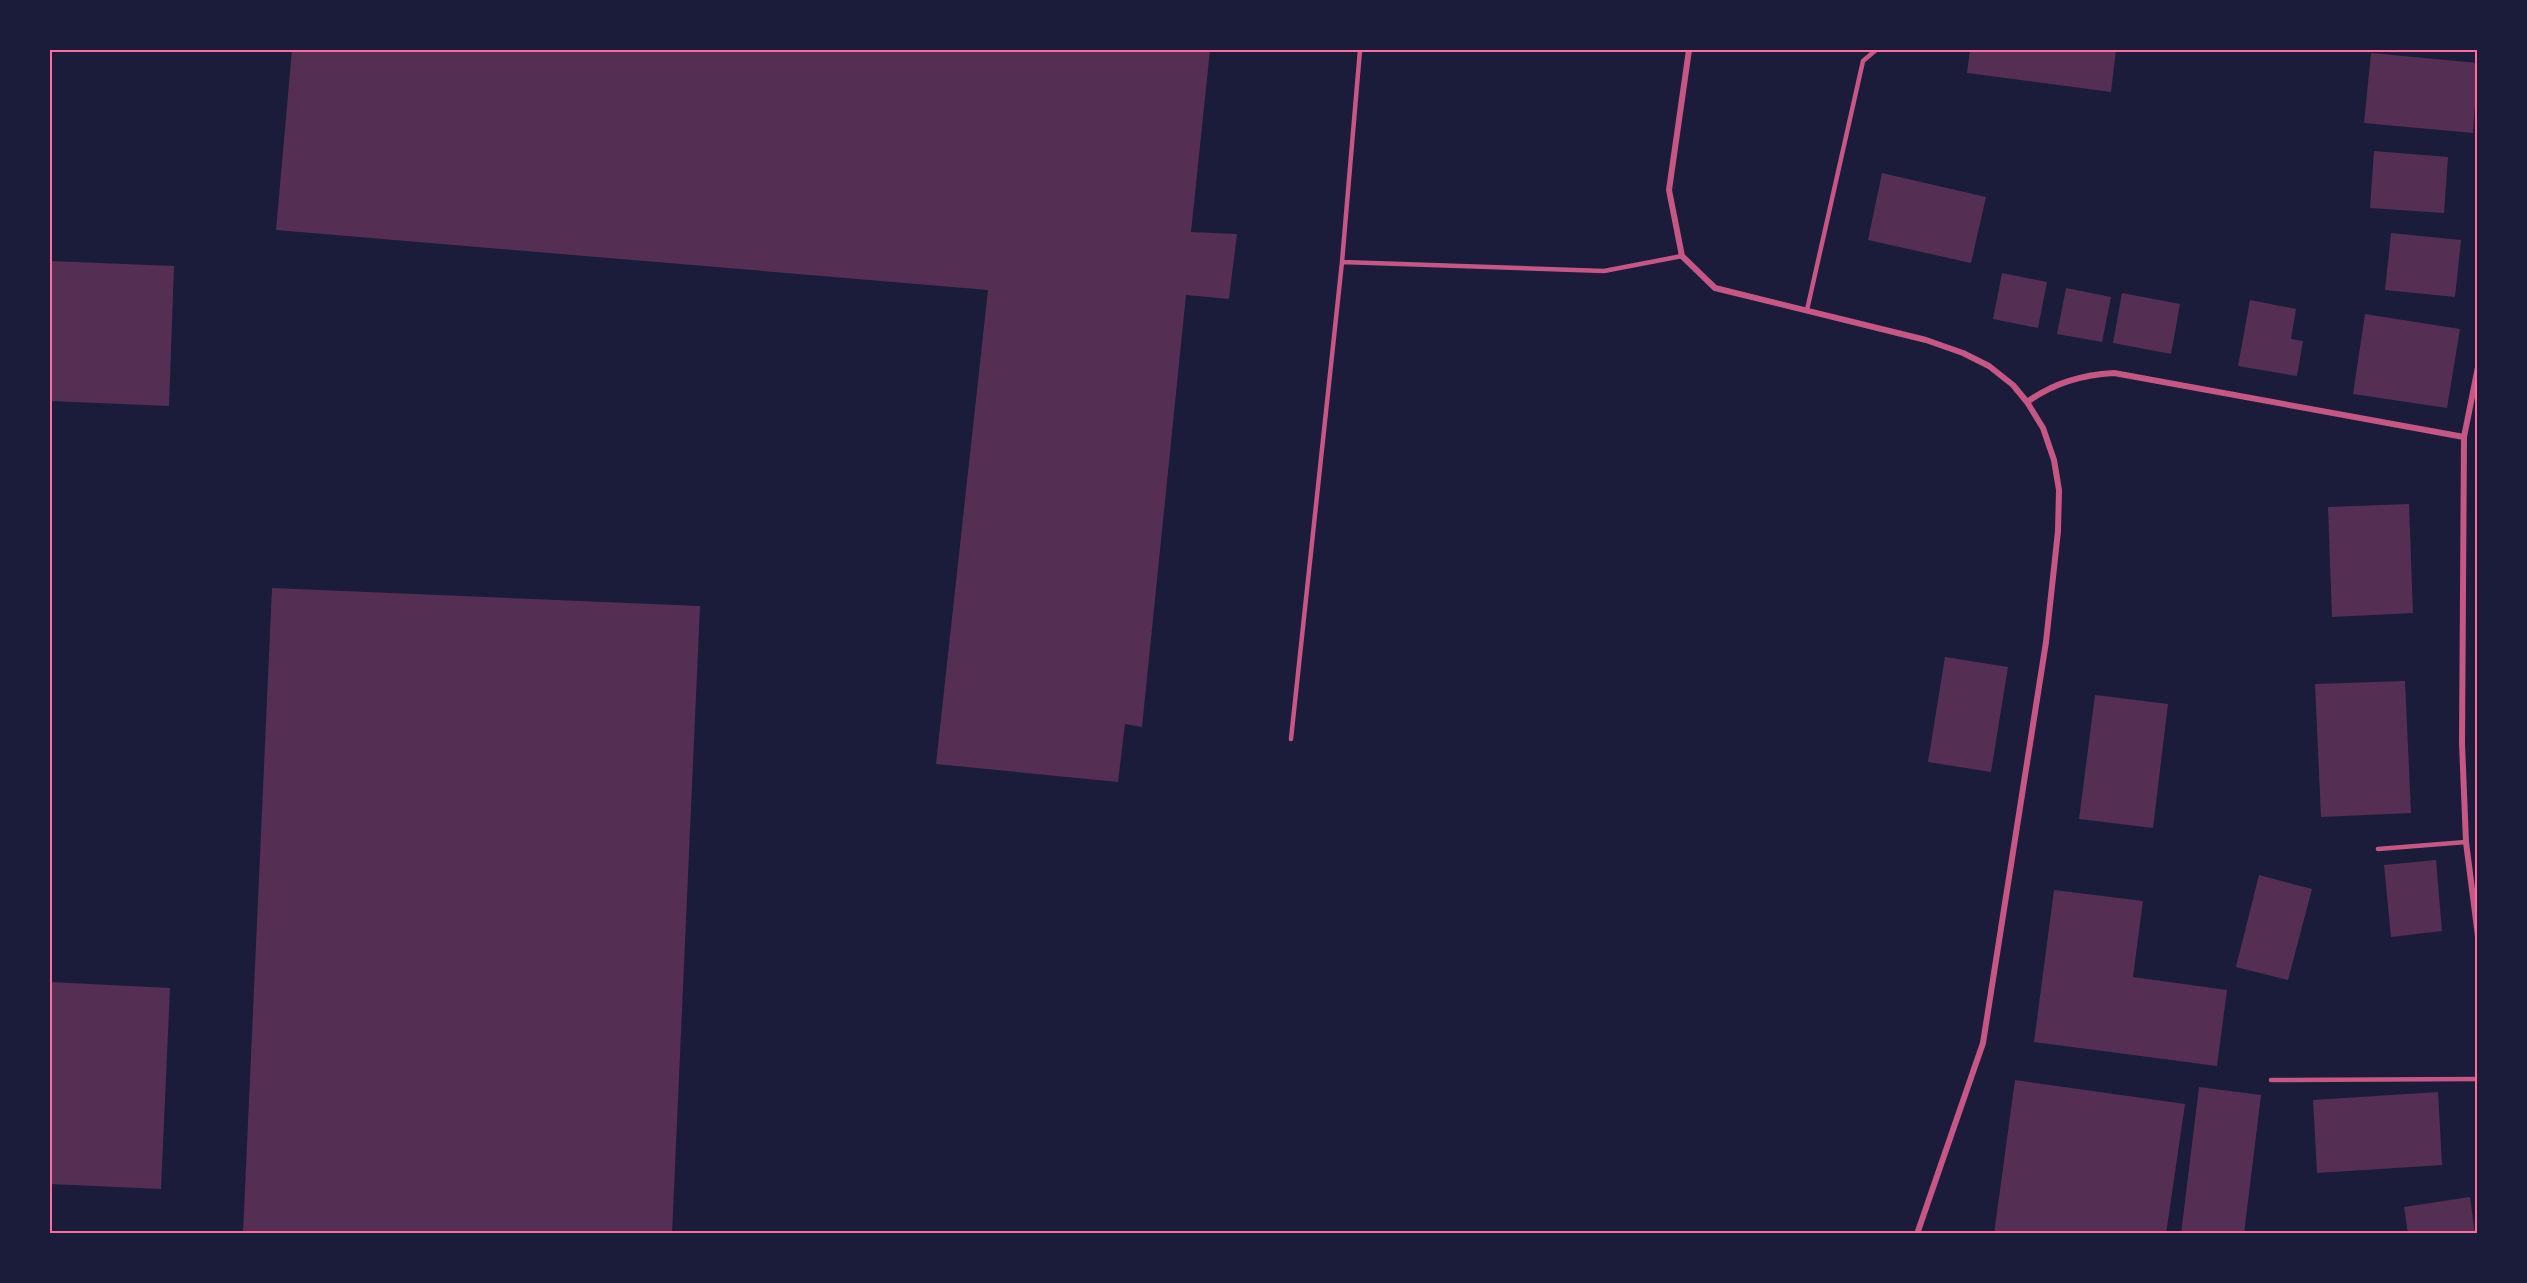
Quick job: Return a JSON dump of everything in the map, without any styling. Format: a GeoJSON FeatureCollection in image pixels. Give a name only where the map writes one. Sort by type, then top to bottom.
{"type":"FeatureCollection","features":[{"type":"Feature","properties":{"kind":"street"},"geometry":{"type":"LineString","coordinates":[[1689,50],[1669,190],[1682,256],[1715,288],[1926,340],[1963,353],[1989,366],[2013,385],[2027,402],[2043,428],[2054,460],[2059,490],[2058,531],[2046,642],[1983,1043],[1917,1233]]}},
{"type":"Feature","properties":{"kind":"street"},"geometry":{"type":"LineString","coordinates":[[2478,367],[2464,437],[2462,743],[2466,842],[2478,936]]}},
{"type":"Feature","properties":{"kind":"street"},"geometry":{"type":"LineString","coordinates":[[2027,402],[2043,391],[2064,382],[2088,375],[2114,373],[2464,437]]}},
{"type":"Feature","properties":{"kind":"lane"},"geometry":{"type":"LineString","coordinates":[[1291,739],[1342,262],[1360,50]]}},
{"type":"Feature","properties":{"kind":"lane"},"geometry":{"type":"LineString","coordinates":[[1808,310],[1863,61],[1876,50]]}},
{"type":"Feature","properties":{"kind":"lane"},"geometry":{"type":"LineString","coordinates":[[1342,262],[1604,271],[1682,256]]}},
{"type":"Feature","properties":{"kind":"lane"},"geometry":{"type":"LineString","coordinates":[[2378,849],[2466,842]]}},
{"type":"Feature","properties":{"kind":"lane"},"geometry":{"type":"LineString","coordinates":[[2271,1080],[2478,1078]]}},
{"type":"Feature","properties":{"kind":"building"},"geometry":{"type":"Polygon","coordinates":[[[292,50],[1210,50],[1191,232],[1237,234],[1229,299],[1186,295],[1142,727],[1125,724],[1118,782],[936,764],[988,290],[276,230],[292,50]]]}},
{"type":"Feature","properties":{"kind":"building"},"geometry":{"type":"Polygon","coordinates":[[[1970,50],[2116,50],[2111,92],[1967,73],[1970,50]]]}},
{"type":"Feature","properties":{"kind":"building"},"geometry":{"type":"Polygon","coordinates":[[[2371,53],[2478,63],[2473,133],[2364,123],[2371,53]]]}},
{"type":"Feature","properties":{"kind":"building"},"geometry":{"type":"Polygon","coordinates":[[[2374,151],[2448,157],[2444,213],[2370,208],[2374,151]]]}},
{"type":"Feature","properties":{"kind":"building"},"geometry":{"type":"Polygon","coordinates":[[[1882,173],[1986,197],[1971,263],[1868,240],[1882,173]]]}},
{"type":"Feature","properties":{"kind":"building"},"geometry":{"type":"Polygon","coordinates":[[[2391,233],[2461,240],[2455,297],[2385,290],[2391,233]]]}},
{"type":"Feature","properties":{"kind":"building"},"geometry":{"type":"Polygon","coordinates":[[[50,261],[174,266],[169,406],[50,401],[50,261]]]}},
{"type":"Feature","properties":{"kind":"building"},"geometry":{"type":"Polygon","coordinates":[[[2002,273],[2047,282],[2038,328],[1993,319],[2002,273]]]}},
{"type":"Feature","properties":{"kind":"building"},"geometry":{"type":"Polygon","coordinates":[[[2066,288],[2111,297],[2102,342],[2057,334],[2066,288]]]}},
{"type":"Feature","properties":{"kind":"building"},"geometry":{"type":"Polygon","coordinates":[[[2122,293],[2180,304],[2171,354],[2113,343],[2122,293]]]}},
{"type":"Feature","properties":{"kind":"building"},"geometry":{"type":"Polygon","coordinates":[[[2250,300],[2296,309],[2291,339],[2303,341],[2297,376],[2238,366],[2250,300]]]}},
{"type":"Feature","properties":{"kind":"building"},"geometry":{"type":"Polygon","coordinates":[[[2365,314],[2460,329],[2447,408],[2353,394],[2365,314]]]}},
{"type":"Feature","properties":{"kind":"building"},"geometry":{"type":"Polygon","coordinates":[[[2409,504],[2413,613],[2332,617],[2328,507],[2409,504]]]}},
{"type":"Feature","properties":{"kind":"building"},"geometry":{"type":"Polygon","coordinates":[[[272,588],[700,606],[672,1234],[243,1234],[272,588]]]}},
{"type":"Feature","properties":{"kind":"building"},"geometry":{"type":"Polygon","coordinates":[[[1945,657],[2008,667],[1991,772],[1928,762],[1945,657]]]}},
{"type":"Feature","properties":{"kind":"building"},"geometry":{"type":"Polygon","coordinates":[[[2405,681],[2411,813],[2321,817],[2315,684],[2405,681]]]}},
{"type":"Feature","properties":{"kind":"building"},"geometry":{"type":"Polygon","coordinates":[[[2095,695],[2168,704],[2153,828],[2079,819],[2095,695]]]}},
{"type":"Feature","properties":{"kind":"building"},"geometry":{"type":"Polygon","coordinates":[[[2436,860],[2442,931],[2391,937],[2384,865],[2436,860]]]}},
{"type":"Feature","properties":{"kind":"building"},"geometry":{"type":"Polygon","coordinates":[[[2259,875],[2312,889],[2288,980],[2236,967],[2259,875]]]}},
{"type":"Feature","properties":{"kind":"building"},"geometry":{"type":"Polygon","coordinates":[[[2054,890],[2143,901],[2133,977],[2227,990],[2217,1066],[2034,1042],[2054,890]]]}},
{"type":"Feature","properties":{"kind":"building"},"geometry":{"type":"Polygon","coordinates":[[[50,982],[170,988],[161,1189],[50,1184],[50,982]]]}},
{"type":"Feature","properties":{"kind":"building"},"geometry":{"type":"Polygon","coordinates":[[[2015,1080],[2185,1104],[2166,1234],[1994,1234],[2015,1080]]]}},
{"type":"Feature","properties":{"kind":"building"},"geometry":{"type":"Polygon","coordinates":[[[2199,1087],[2261,1095],[2244,1234],[2181,1234],[2199,1087]]]}},
{"type":"Feature","properties":{"kind":"building"},"geometry":{"type":"Polygon","coordinates":[[[2438,1092],[2442,1165],[2317,1173],[2313,1100],[2438,1092]]]}},
{"type":"Feature","properties":{"kind":"building"},"geometry":{"type":"Polygon","coordinates":[[[2470,1197],[2475,1234],[2408,1234],[2404,1207],[2470,1197]]]}}]}
